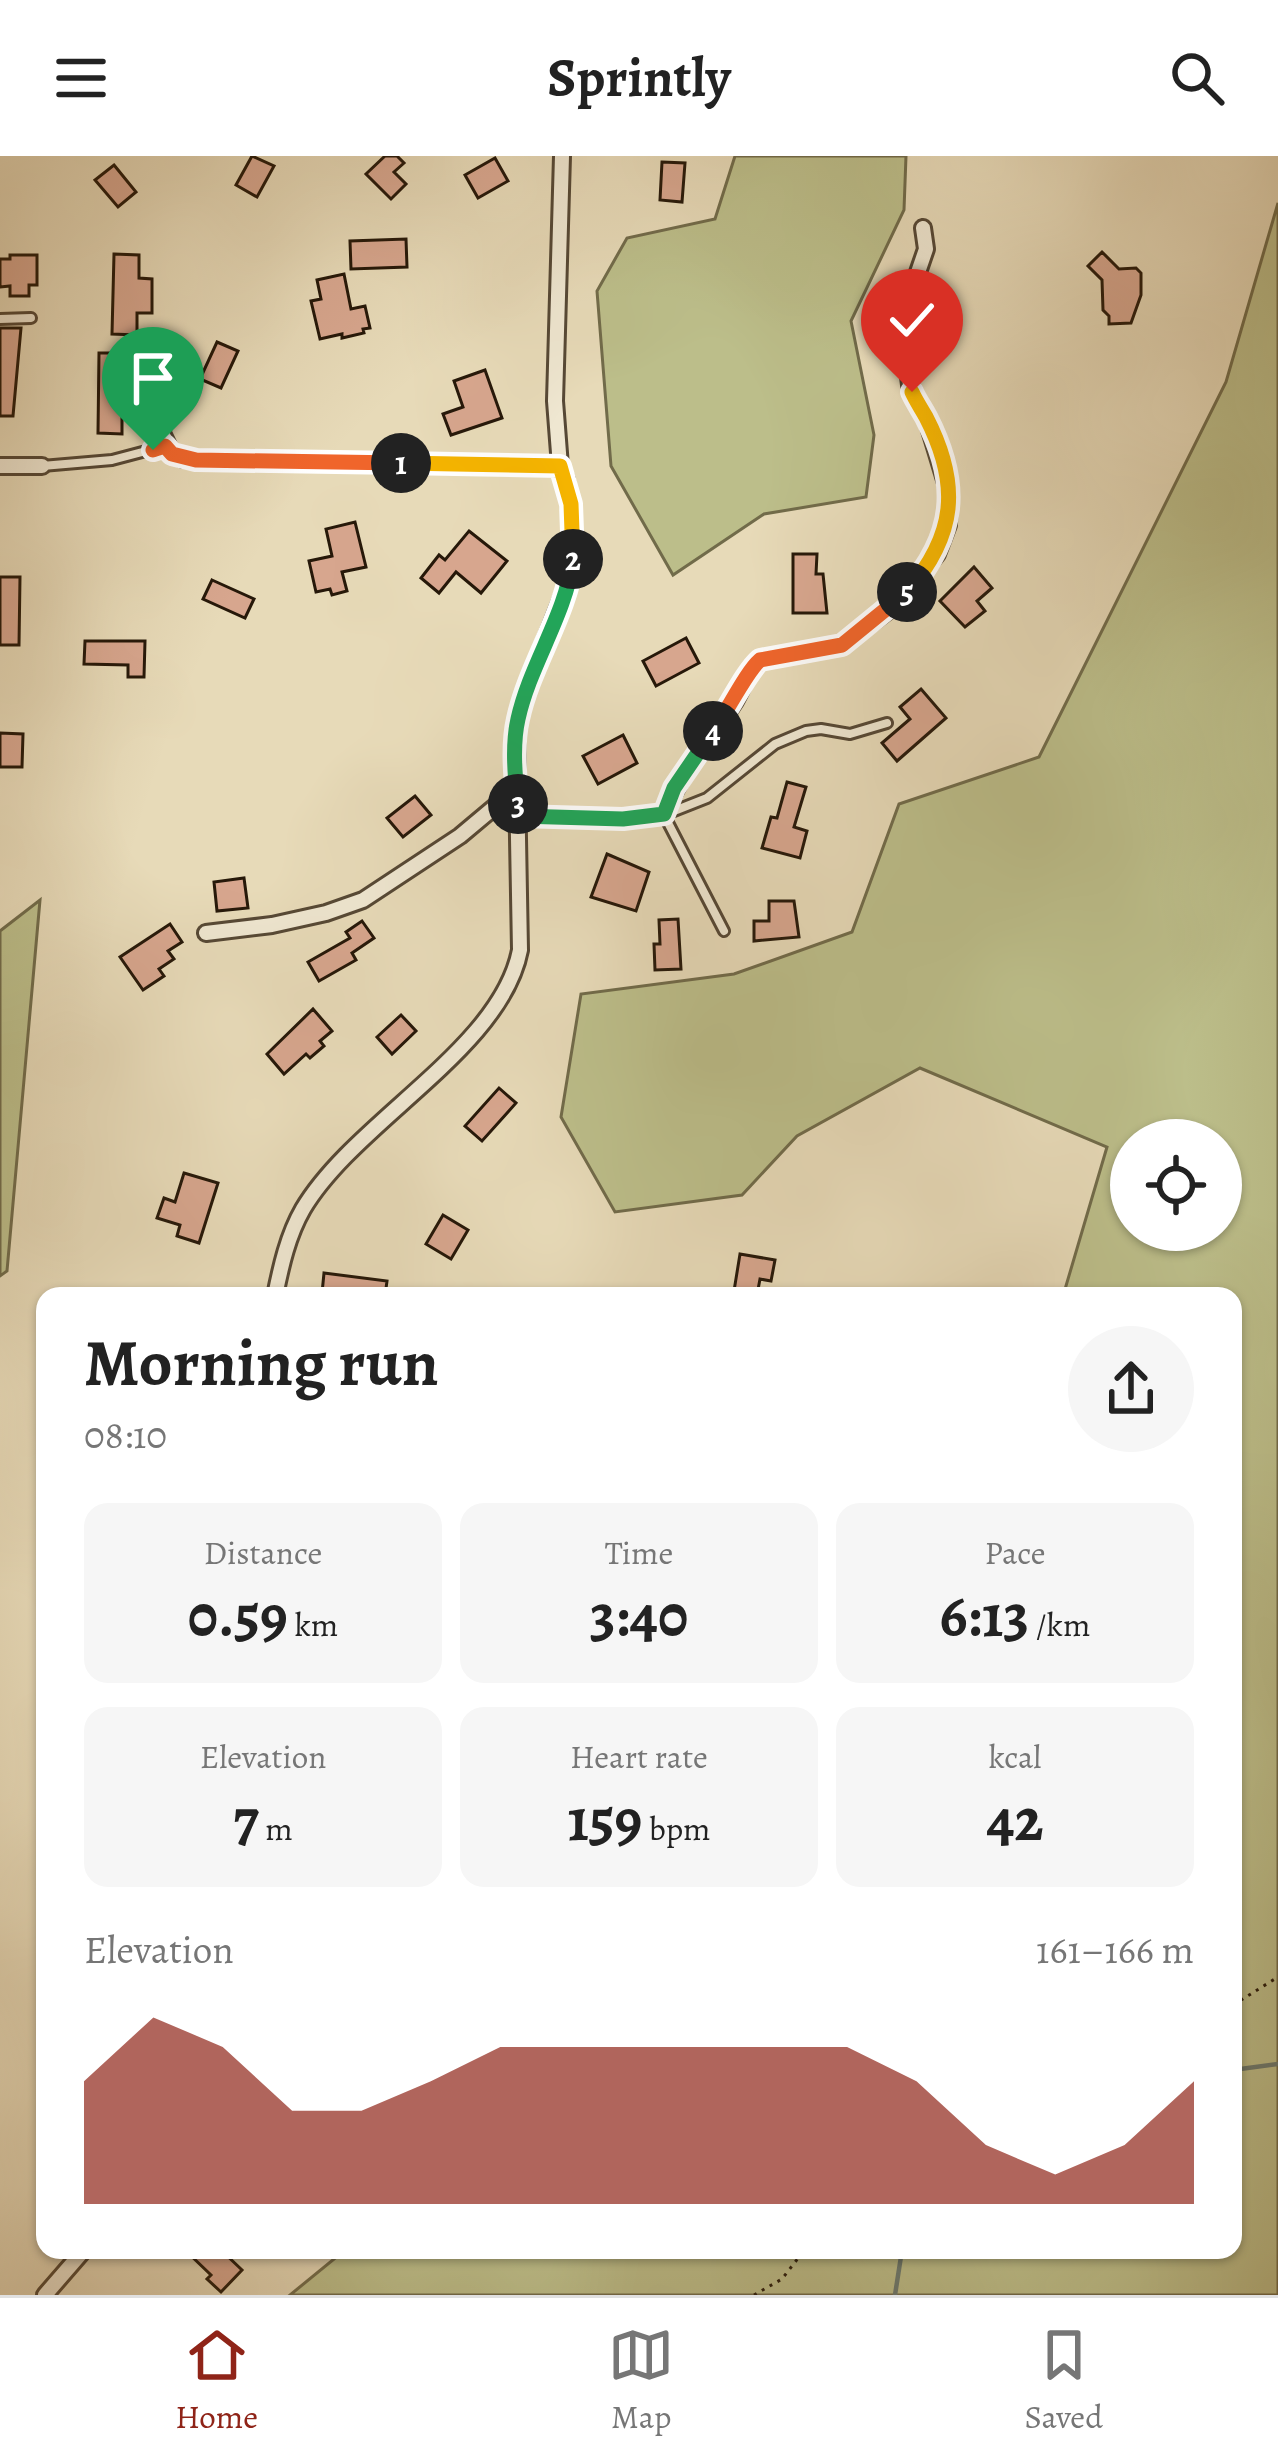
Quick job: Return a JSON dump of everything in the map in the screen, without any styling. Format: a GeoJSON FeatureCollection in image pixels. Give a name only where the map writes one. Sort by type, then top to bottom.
{"type":"FeatureCollection","features":[{"type":"Feature","properties":{"kind":"street"},"geometry":{"type":"LineString","coordinates":[[277,1287],[292,1232],[323,1182],[485,1019],[515,975],[520,950],[516,727],[572,565],[571,504],[560,466],[556,401],[562,156]]}},
{"type":"Feature","properties":{"kind":"street"},"geometry":{"type":"LineString","coordinates":[[519,816],[623,819],[664,814],[674,788],[739,695],[750,668],[760,660],[842,645],[897,604],[937,554],[948,525],[949,493],[926,417],[910,385],[902,319],[926,249],[923,228]]}},
{"type":"Feature","properties":{"kind":"street"},"geometry":{"type":"LineString","coordinates":[[166,377],[165,446],[172,454],[196,460],[560,466]]}},
{"type":"Feature","properties":{"kind":"street"},"geometry":{"type":"LineString","coordinates":[[0,466],[42,466]]}},
{"type":"Feature","properties":{"kind":"street"},"geometry":{"type":"LineString","coordinates":[[206,933],[326,914],[364,900],[460,836],[516,789]]}},
{"type":"Feature","properties":{"kind":"street"},"geometry":{"type":"LineString","coordinates":[[45,2295],[76,2259]]}},
{"type":"Feature","properties":{"kind":"lane"},"geometry":{"type":"LineString","coordinates":[[0,319],[31,318]]}},
{"type":"Feature","properties":{"kind":"lane"},"geometry":{"type":"LineString","coordinates":[[42,466],[112,460],[165,446]]}},
{"type":"Feature","properties":{"kind":"lane"},"geometry":{"type":"LineString","coordinates":[[724,931],[664,814],[707,798],[775,744],[806,731],[850,734],[887,723]]}},
{"type":"Feature","properties":{"kind":"path"},"geometry":{"type":"LineString","coordinates":[[1242,1999],[1278,1977]]}},
{"type":"Feature","properties":{"kind":"path"},"geometry":{"type":"LineString","coordinates":[[754,2295],[782,2279],[798,2259]]}},
{"type":"Feature","properties":{"kind":"green space"},"geometry":{"type":"Polygon","coordinates":[[[735,156],[906,156],[904,210],[851,321],[874,435],[866,497],[764,514],[673,575],[611,466],[597,291],[627,238],[715,219],[735,156]]]}},
{"type":"Feature","properties":{"kind":"green space"},"geometry":{"type":"Polygon","coordinates":[[[1278,203],[1278,2295],[290,2295],[334,2259],[1242,2259],[1242,1287],[1066,1287],[1107,1147],[920,1068],[797,1136],[742,1195],[615,1212],[561,1117],[581,994],[734,974],[852,932],[899,804],[1039,757],[1226,382],[1278,203]]]}},
{"type":"Feature","properties":{"kind":"green space"},"geometry":{"type":"Polygon","coordinates":[[[40,900],[7,1271],[0,1276],[0,931],[40,900]]]}},
{"type":"Feature","properties":{"kind":"building"},"geometry":{"type":"Polygon","coordinates":[[[252,156],[274,166],[257,197],[236,185],[252,156]]]}},
{"type":"Feature","properties":{"kind":"building"},"geometry":{"type":"Polygon","coordinates":[[[385,156],[397,156],[404,163],[394,172],[406,184],[391,199],[366,174],[385,156]]]}},
{"type":"Feature","properties":{"kind":"building"},"geometry":{"type":"Polygon","coordinates":[[[495,158],[508,181],[478,198],[465,175],[495,158]]]}},
{"type":"Feature","properties":{"kind":"building"},"geometry":{"type":"Polygon","coordinates":[[[662,162],[685,163],[682,202],[660,200],[662,162]]]}},
{"type":"Feature","properties":{"kind":"building"},"geometry":{"type":"Polygon","coordinates":[[[114,165],[136,192],[118,207],[95,180],[114,165]]]}},
{"type":"Feature","properties":{"kind":"building"},"geometry":{"type":"Polygon","coordinates":[[[406,239],[407,267],[351,269],[350,241],[406,239]]]}},
{"type":"Feature","properties":{"kind":"building"},"geometry":{"type":"Polygon","coordinates":[[[1102,252],[1119,269],[1136,268],[1141,273],[1141,295],[1131,323],[1109,324],[1103,310],[1102,280],[1088,266],[1102,252]]]}},
{"type":"Feature","properties":{"kind":"building"},"geometry":{"type":"Polygon","coordinates":[[[114,254],[139,255],[139,278],[152,279],[152,313],[137,313],[137,335],[112,334],[114,254]]]}},
{"type":"Feature","properties":{"kind":"building"},"geometry":{"type":"Polygon","coordinates":[[[10,255],[37,255],[37,285],[29,285],[29,296],[10,296],[10,286],[0,287],[0,259],[10,259],[10,255]]]}},
{"type":"Feature","properties":{"kind":"building"},"geometry":{"type":"Polygon","coordinates":[[[344,274],[351,309],[365,306],[370,328],[342,338],[342,334],[320,339],[311,301],[321,299],[317,280],[344,274]]]}},
{"type":"Feature","properties":{"kind":"building"},"geometry":{"type":"Polygon","coordinates":[[[0,328],[21,328],[13,416],[0,416],[0,328]]]}},
{"type":"Feature","properties":{"kind":"building"},"geometry":{"type":"Polygon","coordinates":[[[217,342],[238,351],[221,388],[200,379],[217,342]]]}},
{"type":"Feature","properties":{"kind":"building"},"geometry":{"type":"Polygon","coordinates":[[[99,353],[124,353],[124,376],[138,376],[137,412],[122,411],[122,434],[98,433],[99,353]]]}},
{"type":"Feature","properties":{"kind":"building"},"geometry":{"type":"Polygon","coordinates":[[[485,370],[502,418],[451,435],[443,414],[463,407],[454,381],[485,370]]]}},
{"type":"Feature","properties":{"kind":"building"},"geometry":{"type":"Polygon","coordinates":[[[355,522],[366,567],[342,572],[347,591],[316,592],[309,561],[332,556],[326,529],[355,522]]]}},
{"type":"Feature","properties":{"kind":"building"},"geometry":{"type":"Polygon","coordinates":[[[469,531],[507,561],[481,593],[456,572],[439,593],[421,578],[439,555],[445,560],[469,531]]]}},
{"type":"Feature","properties":{"kind":"building"},"geometry":{"type":"Polygon","coordinates":[[[793,554],[817,554],[816,574],[823,574],[827,613],[793,613],[793,554]]]}},
{"type":"Feature","properties":{"kind":"building"},"geometry":{"type":"Polygon","coordinates":[[[974,567],[992,588],[977,601],[985,611],[965,627],[940,601],[974,567]]]}},
{"type":"Feature","properties":{"kind":"building"},"geometry":{"type":"Polygon","coordinates":[[[0,577],[20,577],[19,645],[0,645],[0,577]]]}},
{"type":"Feature","properties":{"kind":"building"},"geometry":{"type":"Polygon","coordinates":[[[212,580],[254,599],[245,618],[203,599],[212,580]]]}},
{"type":"Feature","properties":{"kind":"building"},"geometry":{"type":"Polygon","coordinates":[[[686,638],[699,663],[656,686],[643,661],[686,638]]]}},
{"type":"Feature","properties":{"kind":"building"},"geometry":{"type":"Polygon","coordinates":[[[85,641],[145,641],[144,677],[128,677],[128,665],[84,664],[85,641]]]}},
{"type":"Feature","properties":{"kind":"building"},"geometry":{"type":"Polygon","coordinates":[[[921,689],[946,718],[897,761],[882,743],[910,719],[900,707],[921,689]]]}},
{"type":"Feature","properties":{"kind":"building"},"geometry":{"type":"Polygon","coordinates":[[[0,733],[23,734],[22,767],[0,767],[0,733]]]}},
{"type":"Feature","properties":{"kind":"building"},"geometry":{"type":"Polygon","coordinates":[[[623,735],[637,763],[598,784],[583,756],[623,735]]]}},
{"type":"Feature","properties":{"kind":"building"},"geometry":{"type":"Polygon","coordinates":[[[787,782],[806,787],[794,827],[807,831],[800,858],[762,848],[787,782]]]}},
{"type":"Feature","properties":{"kind":"building"},"geometry":{"type":"Polygon","coordinates":[[[415,796],[431,815],[403,837],[387,818],[415,796]]]}},
{"type":"Feature","properties":{"kind":"building"},"geometry":{"type":"Polygon","coordinates":[[[607,854],[649,872],[636,911],[591,897],[607,854]]]}},
{"type":"Feature","properties":{"kind":"building"},"geometry":{"type":"Polygon","coordinates":[[[244,878],[248,908],[217,911],[214,882],[244,878]]]}},
{"type":"Feature","properties":{"kind":"building"},"geometry":{"type":"Polygon","coordinates":[[[769,901],[794,901],[799,937],[754,941],[754,921],[769,921],[769,901]]]}},
{"type":"Feature","properties":{"kind":"building"},"geometry":{"type":"Polygon","coordinates":[[[678,919],[681,969],[655,970],[659,920],[678,919]]]}},
{"type":"Feature","properties":{"kind":"building"},"geometry":{"type":"Polygon","coordinates":[[[362,921],[374,938],[352,953],[356,960],[319,981],[308,962],[350,938],[346,932],[362,921]]]}},
{"type":"Feature","properties":{"kind":"building"},"geometry":{"type":"Polygon","coordinates":[[[170,924],[182,942],[168,951],[174,959],[159,969],[164,976],[143,990],[120,957],[170,924]]]}},
{"type":"Feature","properties":{"kind":"building"},"geometry":{"type":"Polygon","coordinates":[[[313,1009],[332,1031],[320,1041],[324,1046],[310,1058],[306,1054],[284,1074],[267,1054],[313,1009]]]}},
{"type":"Feature","properties":{"kind":"building"},"geometry":{"type":"Polygon","coordinates":[[[401,1015],[416,1031],[392,1054],[377,1037],[401,1015]]]}},
{"type":"Feature","properties":{"kind":"building"},"geometry":{"type":"Polygon","coordinates":[[[499,1088],[516,1103],[482,1141],[465,1126],[499,1088]]]}},
{"type":"Feature","properties":{"kind":"building"},"geometry":{"type":"Polygon","coordinates":[[[184,1173],[218,1183],[199,1243],[177,1236],[180,1225],[157,1218],[164,1198],[175,1202],[184,1173]]]}},
{"type":"Feature","properties":{"kind":"building"},"geometry":{"type":"Polygon","coordinates":[[[443,1215],[468,1230],[451,1259],[426,1244],[443,1215]]]}},
{"type":"Feature","properties":{"kind":"building"},"geometry":{"type":"Polygon","coordinates":[[[740,1254],[775,1260],[771,1281],[760,1279],[758,1287],[735,1287],[740,1254]]]}},
{"type":"Feature","properties":{"kind":"building"},"geometry":{"type":"Polygon","coordinates":[[[324,1273],[387,1281],[386,1287],[323,1287],[324,1273]]]}},
{"type":"Feature","properties":{"kind":"building"},"geometry":{"type":"Polygon","coordinates":[[[194,2259],[230,2259],[242,2270],[221,2292],[207,2279],[211,2275],[194,2259]]]}},
{"type":"Feature","properties":{"kind":"waterway"},"geometry":{"type":"LineString","coordinates":[[1242,2069],[1278,2064]]}},
{"type":"Feature","properties":{"kind":"waterway"},"geometry":{"type":"LineString","coordinates":[[895,2295],[901,2259]]}},
{"type":"Feature","properties":{"kind":"route"},"geometry":{"type":"LineString","coordinates":[[153,450],[165,446],[183,459],[196,460],[560,466],[571,504],[572,565],[516,727],[519,816],[643,818],[664,814],[674,788],[739,695],[750,668],[760,660],[842,645],[897,604],[937,554],[948,525],[949,493],[926,417],[912,392]]}}]}
